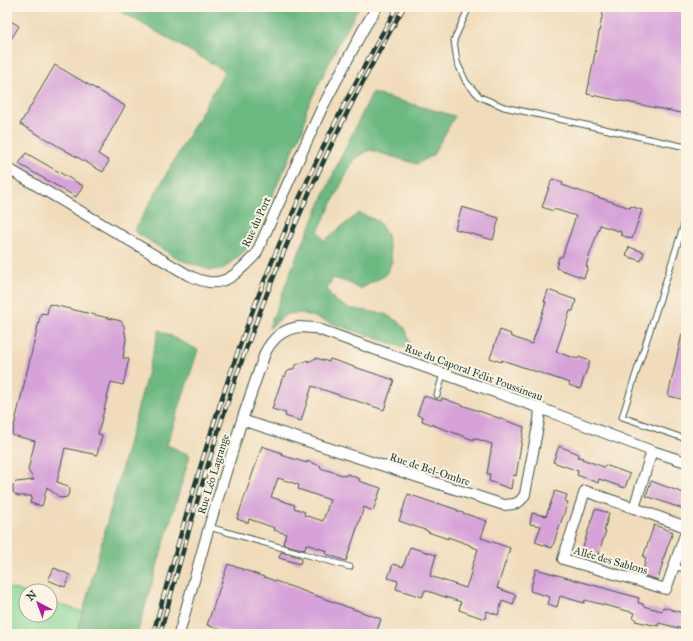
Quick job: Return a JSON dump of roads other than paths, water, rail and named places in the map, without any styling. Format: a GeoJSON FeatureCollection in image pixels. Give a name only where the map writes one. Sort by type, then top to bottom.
{"type":"FeatureCollection","features":[{"type":"Feature","properties":{"kind":"street","name":"Rue du Port"},"geometry":{"type":"LineString","coordinates":[[7,168],[188,276],[210,282],[227,280],[242,269],[256,254],[321,110],[377,7]]}},
{"type":"Feature","properties":{"kind":"street","name":"Rue du Caporal Félix Poussineau"},"geometry":{"type":"LineString","coordinates":[[286,331],[299,327],[315,328],[540,408],[652,451],[686,462]]}},
{"type":"Feature","properties":{"kind":"street","name":"Rue Léo Lagrange"},"geometry":{"type":"LineString","coordinates":[[180,634],[242,420],[265,353],[277,336],[286,331]]}},
{"type":"Feature","properties":{"kind":"street","name":"Rue de Bel-Ombre"},"geometry":{"type":"LineString","coordinates":[[242,420],[504,505],[516,504],[522,500],[525,494],[539,421],[540,408]]}},
{"type":"Feature","properties":{"kind":"street"},"geometry":{"type":"LineString","coordinates":[[634,508],[652,451]]}},
{"type":"Feature","properties":{"kind":"street","name":"Allée des Sablons"},"geometry":{"type":"LineString","coordinates":[[686,526],[585,491],[563,558],[666,589],[686,532]]}},
{"type":"Feature","properties":{"kind":"lane"},"geometry":{"type":"LineString","coordinates":[[469,7],[454,40],[457,62],[466,82],[480,97],[504,108],[686,147]]}},
{"type":"Feature","properties":{"kind":"lane"},"geometry":{"type":"LineString","coordinates":[[686,218],[622,417],[686,439]]}},
{"type":"Feature","properties":{"kind":"lane"},"geometry":{"type":"LineString","coordinates":[[436,395],[444,374]]}},
{"type":"Feature","properties":{"kind":"lane"},"geometry":{"type":"LineString","coordinates":[[210,527],[350,567]]}},
{"type":"Feature","properties":{"kind":"lane"},"geometry":{"type":"LineString","coordinates":[[674,566],[686,570]]}},
{"type":"Feature","properties":{"kind":"railway"},"geometry":{"type":"LineString","coordinates":[[153,634],[208,441],[229,377],[264,282],[283,235],[326,142],[372,51],[397,7]]}},
{"type":"Feature","properties":{"kind":"railway"},"geometry":{"type":"LineString","coordinates":[[160,634],[215,441],[253,329],[311,188],[355,96],[404,7]]}}]}
